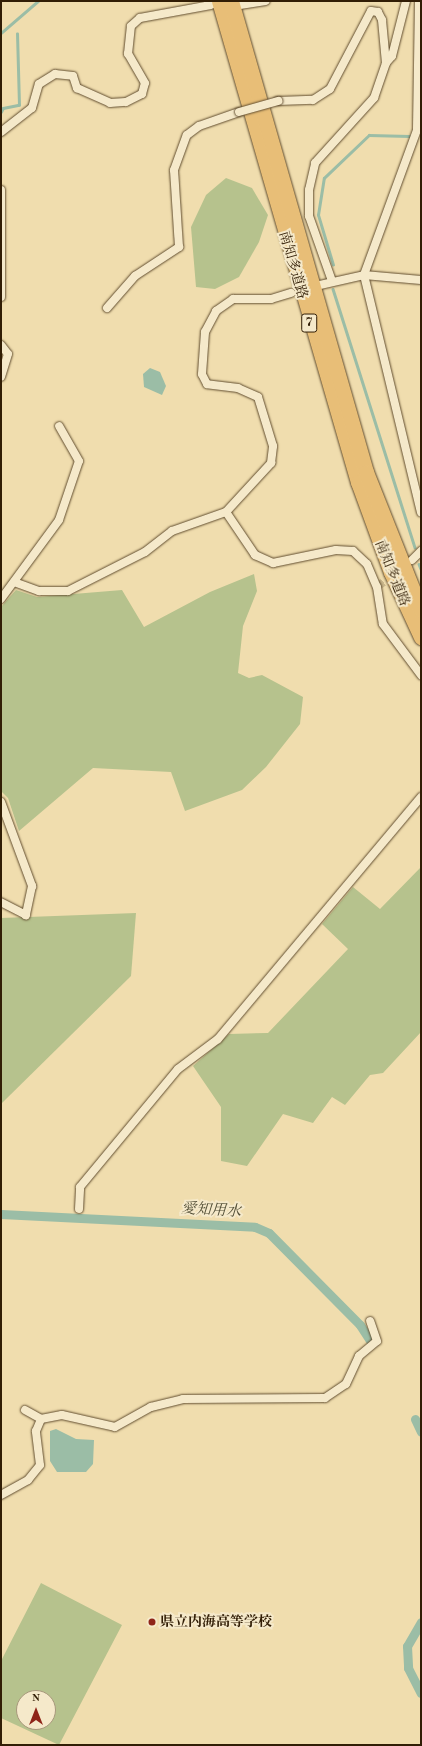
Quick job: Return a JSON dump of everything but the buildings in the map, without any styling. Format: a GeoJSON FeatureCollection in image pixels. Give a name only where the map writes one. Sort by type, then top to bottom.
{"type":"FeatureCollection","features":[{"type":"Feature","properties":{"kind":"highway","name":"南知多道路"},"geometry":{"type":"LineString","coordinates":[[215,3],[320,363],[358,482],[391,572],[421,637]]}},
{"type":"Feature","properties":{"kind":"highway","name":"南知多道路"},"geometry":{"type":"LineString","coordinates":[[236,3],[366,472],[421,610]]}},
{"type":"Feature","properties":{"kind":"street"},"geometry":{"type":"LineString","coordinates":[[236,3],[266,1]]}},
{"type":"Feature","properties":{"kind":"street"},"geometry":{"type":"LineString","coordinates":[[332,281],[309,216],[309,190],[315,163],[374,98],[386,63],[392,56],[406,1]]}},
{"type":"Feature","properties":{"kind":"street"},"geometry":{"type":"LineString","coordinates":[[419,1],[420,25],[417,130],[364,275],[421,512]]}},
{"type":"Feature","properties":{"kind":"street"},"geometry":{"type":"LineString","coordinates":[[1,132],[32,108],[39,84],[55,74],[73,76],[77,88],[110,103],[126,102],[142,94],[145,83],[128,54],[131,26],[140,18],[215,3]]}},
{"type":"Feature","properties":{"kind":"street"},"geometry":{"type":"LineString","coordinates":[[107,308],[135,276],[179,247],[174,170],[187,135],[199,126],[239,112],[278,101],[313,100],[330,89],[371,11],[378,12],[382,20],[386,63]]}},
{"type":"Feature","properties":{"kind":"street"},"geometry":{"type":"LineString","coordinates":[[1,190],[1,297]]}},
{"type":"Feature","properties":{"kind":"street"},"geometry":{"type":"LineString","coordinates":[[320,286],[332,281],[364,275],[421,280]]}},
{"type":"Feature","properties":{"kind":"street"},"geometry":{"type":"LineString","coordinates":[[14,582],[39,591],[68,591],[145,552],[172,531],[226,512],[271,463],[273,446],[258,397],[238,388],[206,384],[202,374],[205,332],[216,311],[233,299],[271,299],[291,293]]}},
{"type":"Feature","properties":{"kind":"street"},"geometry":{"type":"LineString","coordinates":[[1,345],[8,354],[1,377]]}},
{"type":"Feature","properties":{"kind":"street"},"geometry":{"type":"LineString","coordinates":[[1,599],[60,520],[79,461],[58,426]]}},
{"type":"Feature","properties":{"kind":"street"},"geometry":{"type":"LineString","coordinates":[[226,512],[255,554],[273,563],[336,550],[353,551],[367,564],[377,587],[383,624],[421,675]]}},
{"type":"Feature","properties":{"kind":"street"},"geometry":{"type":"LineString","coordinates":[[412,560],[421,551]]}},
{"type":"Feature","properties":{"kind":"street"},"geometry":{"type":"LineString","coordinates":[[79,1209],[80,1187],[178,1069],[218,1039],[421,798]]}},
{"type":"Feature","properties":{"kind":"street"},"geometry":{"type":"LineString","coordinates":[[1,802],[32,886],[26,915],[1,902]]}},
{"type":"Feature","properties":{"kind":"street"},"geometry":{"type":"LineString","coordinates":[[25,1410],[41,1419],[62,1415],[115,1427],[151,1407],[183,1399],[325,1398],[346,1384],[359,1356],[377,1341],[370,1321]]}},
{"type":"Feature","properties":{"kind":"street"},"geometry":{"type":"LineString","coordinates":[[1,1495],[28,1480],[40,1465],[36,1431],[41,1419]]}},
{"type":"Feature","properties":{"kind":"shaded area"},"geometry":{"type":"Polygon","coordinates":[[[226,178],[252,188],[268,215],[259,242],[239,277],[215,289],[196,287],[191,227],[206,195],[226,178]]]}},
{"type":"Feature","properties":{"kind":"shaded area"},"geometry":{"type":"Polygon","coordinates":[[[150,368],[160,372],[166,386],[162,395],[144,387],[143,374],[150,368]]]}},
{"type":"Feature","properties":{"kind":"shaded area"},"geometry":{"type":"Polygon","coordinates":[[[254,574],[257,591],[243,626],[238,673],[249,678],[262,675],[303,697],[300,724],[266,767],[242,790],[185,811],[171,772],[93,768],[19,831],[8,798],[1,791],[1,607],[16,590],[37,597],[122,590],[144,627],[210,592],[254,574]]]}},
{"type":"Feature","properties":{"kind":"shaded area"},"geometry":{"type":"Polygon","coordinates":[[[421,867],[421,1032],[383,1073],[370,1075],[345,1105],[332,1097],[313,1123],[283,1114],[247,1166],[221,1161],[221,1107],[193,1066],[229,1034],[268,1033],[348,949],[322,924],[353,887],[380,909],[421,867]]]}},
{"type":"Feature","properties":{"kind":"shaded area"},"geometry":{"type":"Polygon","coordinates":[[[136,913],[131,976],[1,1104],[1,918],[136,913]]]}},
{"type":"Feature","properties":{"kind":"shaded area"},"geometry":{"type":"Polygon","coordinates":[[[56,1429],[76,1439],[94,1440],[93,1464],[86,1472],[57,1472],[50,1461],[50,1431],[56,1429]]]}},
{"type":"Feature","properties":{"kind":"shaded area"},"geometry":{"type":"Polygon","coordinates":[[[41,1583],[122,1625],[59,1745],[27,1730],[56,1730],[56,1690],[16,1690],[16,1725],[1,1718],[1,1661],[41,1583]]]}},
{"type":"Feature","properties":{"kind":"waterway"},"geometry":{"type":"LineString","coordinates":[[1,33],[38,1]]}},
{"type":"Feature","properties":{"kind":"waterway"},"geometry":{"type":"LineString","coordinates":[[1,112],[3,108],[19,105],[17,34]]}},
{"type":"Feature","properties":{"kind":"waterway"},"geometry":{"type":"LineString","coordinates":[[333,265],[318,215],[324,178],[369,135],[409,136]]}},
{"type":"Feature","properties":{"kind":"waterway"},"geometry":{"type":"LineString","coordinates":[[333,289],[415,547]]}},
{"type":"Feature","properties":{"kind":"waterway"},"geometry":{"type":"LineString","coordinates":[[419,564],[421,569]]}},
{"type":"Feature","properties":{"kind":"waterway","name":"愛知用水"},"geometry":{"type":"LineString","coordinates":[[1,1214],[255,1227],[269,1233],[360,1325],[371,1342]]}},
{"type":"Feature","properties":{"kind":"waterway","name":"愛知用水"},"geometry":{"type":"LineString","coordinates":[[415,1419],[421,1432]]}},
{"type":"Feature","properties":{"kind":"waterway","name":"愛知用水"},"geometry":{"type":"LineString","coordinates":[[421,1622],[407,1646],[408,1668],[421,1693]]}},
{"type":"Feature","properties":{"kind":"tunnel"},"geometry":{"type":"LineString","coordinates":[[377,587],[394,574]]}},
{"type":"Feature","properties":{"kind":"place","name":"県立内海高等学校"},"geometry":{"type":"Point","coordinates":[152,1622]}}]}
